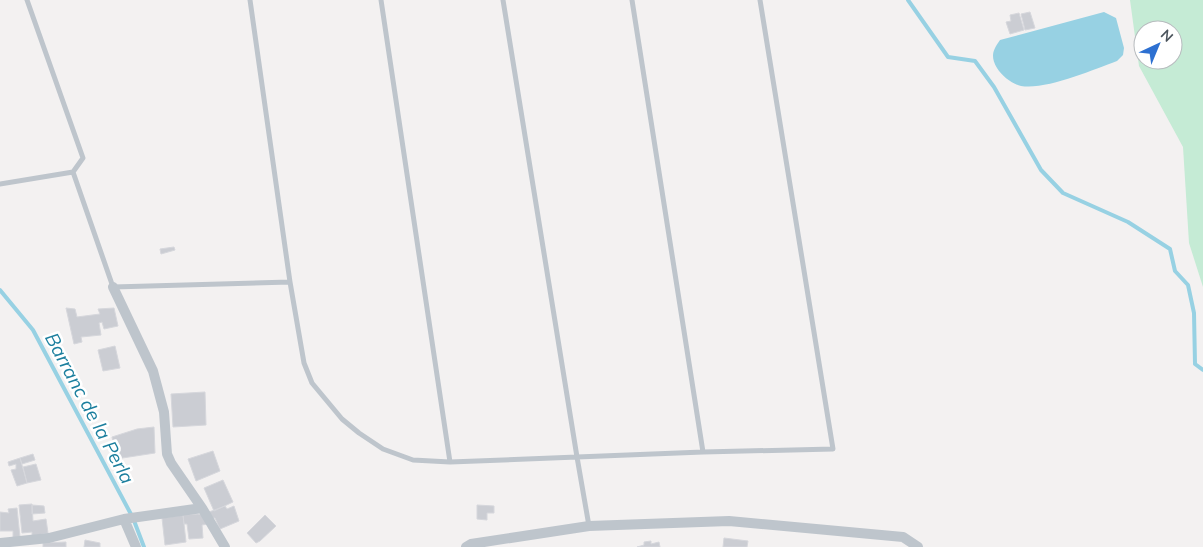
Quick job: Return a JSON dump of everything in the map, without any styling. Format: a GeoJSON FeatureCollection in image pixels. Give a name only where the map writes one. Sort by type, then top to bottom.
{"type":"FeatureCollection","features":[{"type":"Feature","properties":{"kind":"street"},"geometry":{"type":"LineString","coordinates":[[113,287],[153,371],[164,412],[167,454],[225,547]]}},
{"type":"Feature","properties":{"kind":"street"},"geometry":{"type":"LineString","coordinates":[[0,543],[49,538],[124,519],[202,508]]}},
{"type":"Feature","properties":{"kind":"street"},"geometry":{"type":"LineString","coordinates":[[124,519],[136,547]]}},
{"type":"Feature","properties":{"kind":"street"},"geometry":{"type":"LineString","coordinates":[[466,547],[471,544],[589,526],[729,522],[903,537],[918,547]]}},
{"type":"Feature","properties":{"kind":"lane"},"geometry":{"type":"LineString","coordinates":[[0,184],[73,172],[83,158],[27,0]]}},
{"type":"Feature","properties":{"kind":"lane"},"geometry":{"type":"LineString","coordinates":[[250,0],[290,282],[304,363],[312,383],[342,419],[358,433],[383,448],[413,460],[450,462],[833,449],[760,0]]}},
{"type":"Feature","properties":{"kind":"lane"},"geometry":{"type":"LineString","coordinates":[[381,0],[450,462]]}},
{"type":"Feature","properties":{"kind":"lane"},"geometry":{"type":"LineString","coordinates":[[503,0],[589,526]]}},
{"type":"Feature","properties":{"kind":"lane"},"geometry":{"type":"LineString","coordinates":[[632,0],[703,452]]}},
{"type":"Feature","properties":{"kind":"lane"},"geometry":{"type":"LineString","coordinates":[[73,172],[113,287],[290,282]]}},
{"type":"Feature","properties":{"kind":"green space"},"geometry":{"type":"Polygon","coordinates":[[[1130,0],[1203,0],[1203,287],[1189,243],[1183,147],[1141,70],[1183,70],[1183,20],[1133,20],[1133,22],[1130,0]]]}},
{"type":"Feature","properties":{"kind":"water"},"geometry":{"type":"Polygon","coordinates":[[[1104,12],[1116,18],[1124,48],[1123,55],[1117,61],[1056,82],[1032,86],[1021,86],[1011,82],[995,64],[993,53],[1000,40],[1104,12]]]}},
{"type":"Feature","properties":{"kind":"building"},"geometry":{"type":"Polygon","coordinates":[[[1030,12],[1035,28],[1025,30],[1021,14],[1030,12]]]}},
{"type":"Feature","properties":{"kind":"building"},"geometry":{"type":"Polygon","coordinates":[[[1019,13],[1024,30],[1010,34],[1006,22],[1011,21],[1010,15],[1019,13]]]}},
{"type":"Feature","properties":{"kind":"building"},"geometry":{"type":"Polygon","coordinates":[[[174,247],[175,250],[161,254],[160,249],[174,247]]]}},
{"type":"Feature","properties":{"kind":"building"},"geometry":{"type":"Polygon","coordinates":[[[66,308],[75,309],[77,317],[100,314],[98,309],[114,308],[118,326],[104,329],[102,322],[99,323],[101,335],[81,337],[82,342],[74,344],[66,308]]]}},
{"type":"Feature","properties":{"kind":"building"},"geometry":{"type":"Polygon","coordinates":[[[115,346],[120,368],[103,371],[98,350],[115,346]]]}},
{"type":"Feature","properties":{"kind":"building"},"geometry":{"type":"Polygon","coordinates":[[[205,392],[206,425],[173,427],[171,394],[205,392]]]}},
{"type":"Feature","properties":{"kind":"building"},"geometry":{"type":"Polygon","coordinates":[[[154,427],[155,453],[116,459],[112,437],[137,429],[154,427]]]}},
{"type":"Feature","properties":{"kind":"building"},"geometry":{"type":"Polygon","coordinates":[[[213,451],[220,471],[196,481],[188,459],[213,451]]]}},
{"type":"Feature","properties":{"kind":"building"},"geometry":{"type":"Polygon","coordinates":[[[33,454],[35,460],[22,464],[20,458],[33,454]]]}},
{"type":"Feature","properties":{"kind":"building"},"geometry":{"type":"Polygon","coordinates":[[[20,458],[27,483],[17,486],[11,470],[16,469],[16,464],[9,466],[8,462],[20,458]]]}},
{"type":"Feature","properties":{"kind":"building"},"geometry":{"type":"Polygon","coordinates":[[[36,464],[41,480],[27,483],[23,467],[36,464]]]}},
{"type":"Feature","properties":{"kind":"building"},"geometry":{"type":"Polygon","coordinates":[[[223,480],[233,502],[214,511],[204,488],[223,480]]]}},
{"type":"Feature","properties":{"kind":"building"},"geometry":{"type":"Polygon","coordinates":[[[32,504],[33,521],[46,519],[48,533],[32,536],[32,532],[22,533],[19,505],[32,504]]]}},
{"type":"Feature","properties":{"kind":"building"},"geometry":{"type":"Polygon","coordinates":[[[32,505],[44,506],[45,513],[32,514],[32,505]]]}},
{"type":"Feature","properties":{"kind":"building"},"geometry":{"type":"Polygon","coordinates":[[[477,505],[494,506],[494,513],[487,513],[487,520],[477,519],[477,505]]]}},
{"type":"Feature","properties":{"kind":"building"},"geometry":{"type":"Polygon","coordinates":[[[225,506],[227,509],[234,506],[239,521],[220,529],[215,518],[209,512],[225,506]]]}},
{"type":"Feature","properties":{"kind":"building"},"geometry":{"type":"Polygon","coordinates":[[[17,508],[20,537],[13,538],[13,531],[0,531],[0,512],[9,513],[8,509],[17,508]]]}},
{"type":"Feature","properties":{"kind":"building"},"geometry":{"type":"Polygon","coordinates":[[[183,515],[202,515],[208,524],[202,525],[203,538],[189,539],[187,524],[184,524],[183,515]]]}},
{"type":"Feature","properties":{"kind":"building"},"geometry":{"type":"Polygon","coordinates":[[[183,515],[186,542],[165,545],[162,518],[183,515]]]}},
{"type":"Feature","properties":{"kind":"building"},"geometry":{"type":"Polygon","coordinates":[[[265,515],[276,526],[256,543],[247,533],[265,515]]]}},
{"type":"Feature","properties":{"kind":"building"},"geometry":{"type":"Polygon","coordinates":[[[724,538],[748,541],[747,547],[723,547],[724,538]]]}},
{"type":"Feature","properties":{"kind":"building"},"geometry":{"type":"Polygon","coordinates":[[[85,540],[100,543],[100,547],[84,547],[85,540]]]}},
{"type":"Feature","properties":{"kind":"building"},"geometry":{"type":"Polygon","coordinates":[[[651,541],[651,544],[659,542],[660,547],[637,547],[644,545],[644,542],[651,541]]]}},
{"type":"Feature","properties":{"kind":"building"},"geometry":{"type":"Polygon","coordinates":[[[66,542],[66,547],[43,547],[43,543],[66,542]]]}},
{"type":"Feature","properties":{"kind":"waterway"},"geometry":{"type":"LineString","coordinates":[[908,0],[948,57],[975,61],[994,87],[1041,170],[1063,193],[1128,222],[1170,249],[1175,271],[1188,285],[1194,313],[1195,364],[1203,370]]}},
{"type":"Feature","properties":{"kind":"waterway","name":"Barranc de la Perla"},"geometry":{"type":"LineString","coordinates":[[0,290],[33,330],[133,518],[144,547]]}}]}
